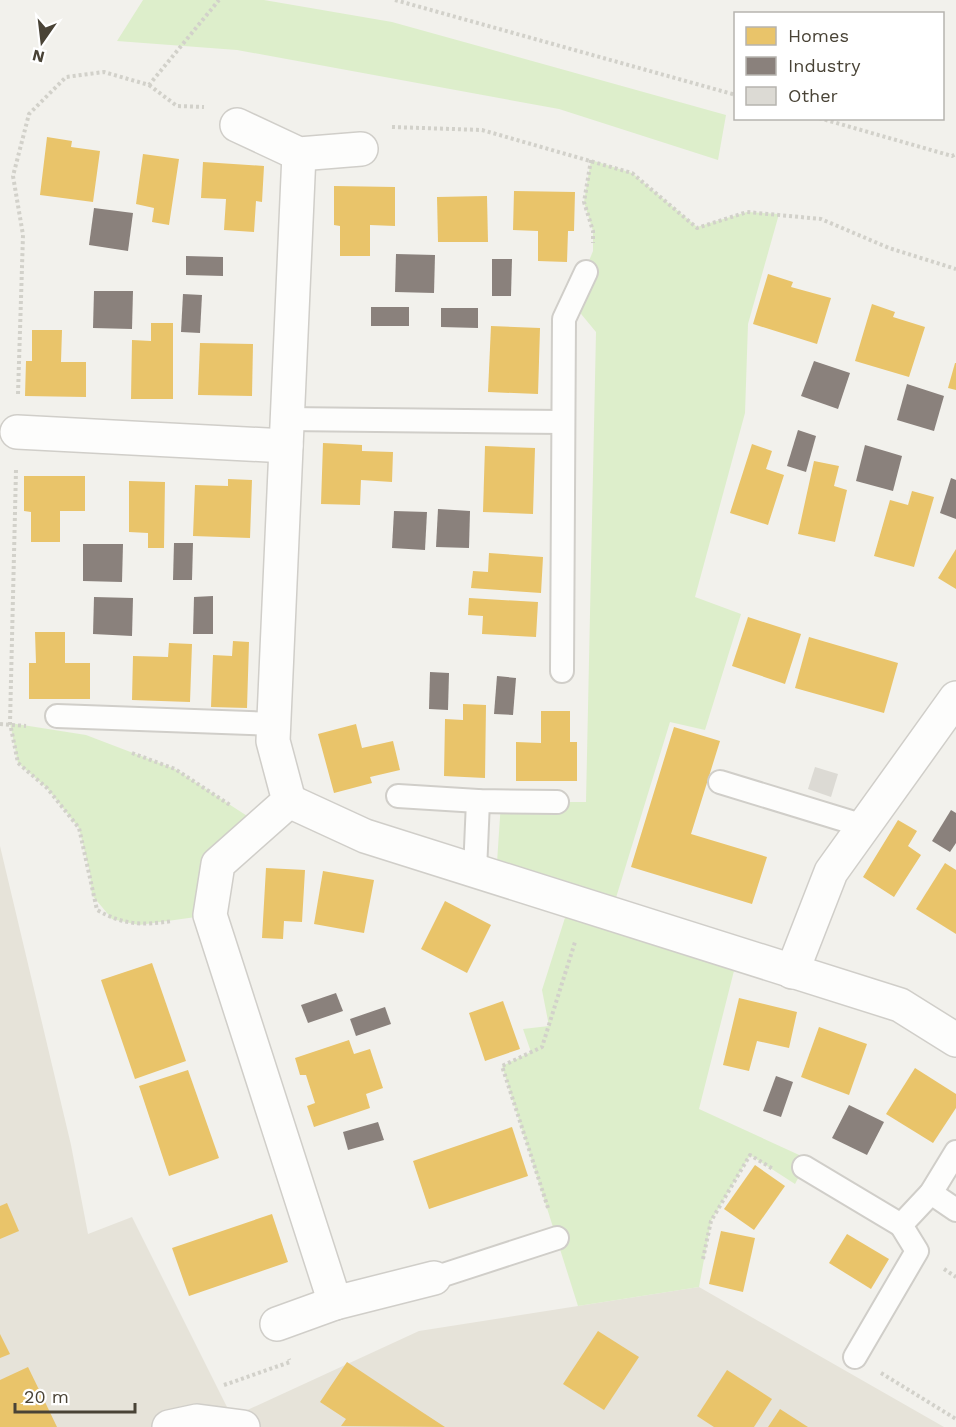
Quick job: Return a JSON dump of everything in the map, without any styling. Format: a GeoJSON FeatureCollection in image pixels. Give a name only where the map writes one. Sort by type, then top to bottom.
{"type":"FeatureCollection","features":[{"type":"Feature","properties":{"kind":"street"},"geometry":{"type":"LineString","coordinates":[[224,116],[299,154],[362,149]]}},
{"type":"Feature","properties":{"kind":"street"},"geometry":{"type":"LineString","coordinates":[[289,801],[273,741],[299,154]]}},
{"type":"Feature","properties":{"kind":"street"},"geometry":{"type":"LineString","coordinates":[[17,432],[287,432]]}},
{"type":"Feature","properties":{"kind":"street"},"geometry":{"type":"LineString","coordinates":[[792,972],[831,872],[956,698]]}},
{"type":"Feature","properties":{"kind":"street"},"geometry":{"type":"LineString","coordinates":[[289,801],[218,864],[210,915],[335,1303]]}},
{"type":"Feature","properties":{"kind":"street"},"geometry":{"type":"LineString","coordinates":[[289,801],[365,836],[900,1005],[956,1040]]}},
{"type":"Feature","properties":{"kind":"street"},"geometry":{"type":"LineString","coordinates":[[277,1324],[335,1303],[434,1278]]}},
{"type":"Feature","properties":{"kind":"street"},"geometry":{"type":"LineString","coordinates":[[183,1424],[243,1427]]}},
{"type":"Feature","properties":{"kind":"lane"},"geometry":{"type":"LineString","coordinates":[[562,671],[564,319],[586,272]]}},
{"type":"Feature","properties":{"kind":"lane"},"geometry":{"type":"LineString","coordinates":[[287,432],[563,422]]}},
{"type":"Feature","properties":{"kind":"lane"},"geometry":{"type":"LineString","coordinates":[[57,716],[274,724]]}},
{"type":"Feature","properties":{"kind":"lane"},"geometry":{"type":"LineString","coordinates":[[720,782],[864,826]]}},
{"type":"Feature","properties":{"kind":"lane"},"geometry":{"type":"LineString","coordinates":[[399,796],[478,801],[557,802]]}},
{"type":"Feature","properties":{"kind":"lane"},"geometry":{"type":"LineString","coordinates":[[475,871],[478,801]]}},
{"type":"Feature","properties":{"kind":"lane"},"geometry":{"type":"LineString","coordinates":[[901,1225],[931,1193],[956,1152]]}},
{"type":"Feature","properties":{"kind":"lane"},"geometry":{"type":"LineString","coordinates":[[804,1167],[901,1225],[917,1251],[855,1357]]}},
{"type":"Feature","properties":{"kind":"lane"},"geometry":{"type":"LineString","coordinates":[[931,1193],[956,1210]]}},
{"type":"Feature","properties":{"kind":"lane"},"geometry":{"type":"LineString","coordinates":[[434,1278],[557,1238]]}},
{"type":"Feature","properties":{"kind":"path"},"geometry":{"type":"LineString","coordinates":[[149,85],[219,0]]}},
{"type":"Feature","properties":{"kind":"path"},"geometry":{"type":"LineString","coordinates":[[395,0],[734,95]]}},
{"type":"Feature","properties":{"kind":"path"},"geometry":{"type":"LineString","coordinates":[[210,915],[139,925],[112,919],[97,910],[79,828],[47,788],[18,764],[10,723],[22,235],[13,176],[29,114],[66,76],[105,72],[149,85],[177,106],[224,116]]}},
{"type":"Feature","properties":{"kind":"path"},"geometry":{"type":"LineString","coordinates":[[826,120],[952,156],[956,154]]}},
{"type":"Feature","properties":{"kind":"path"},"geometry":{"type":"LineString","coordinates":[[387,127],[482,130],[632,173],[697,228],[747,212],[821,219],[889,248],[956,269]]}},
{"type":"Feature","properties":{"kind":"path"},"geometry":{"type":"LineString","coordinates":[[586,272],[593,251],[593,231],[584,202],[591,160]]}},
{"type":"Feature","properties":{"kind":"path"},"geometry":{"type":"LineString","coordinates":[[0,724],[10,723],[32,727]]}},
{"type":"Feature","properties":{"kind":"path"},"geometry":{"type":"LineString","coordinates":[[130,752],[176,769],[261,825]]}},
{"type":"Feature","properties":{"kind":"path"},"geometry":{"type":"LineString","coordinates":[[557,1238],[502,1066],[542,1047],[586,906]]}},
{"type":"Feature","properties":{"kind":"path"},"geometry":{"type":"LineString","coordinates":[[703,1259],[711,1221],[750,1155],[777,1172]]}},
{"type":"Feature","properties":{"kind":"path"},"geometry":{"type":"LineString","coordinates":[[183,1424],[205,1392],[290,1362],[277,1324]]}},
{"type":"Feature","properties":{"kind":"path"},"geometry":{"type":"LineString","coordinates":[[855,1357],[956,1419]]}},
{"type":"Feature","properties":{"kind":"shaded area"},"geometry":{"type":"Polygon","coordinates":[[[0,846],[71,1145],[88,1234],[132,1217],[232,1417],[419,1331],[699,1287],[944,1427],[0,1427],[0,846]]]}},
{"type":"Feature","properties":{"kind":"green space"},"geometry":{"type":"Polygon","coordinates":[[[143,0],[264,0],[392,22],[726,115],[718,160],[559,109],[237,50],[117,41],[143,0]]]}},
{"type":"Feature","properties":{"kind":"green space"},"geometry":{"type":"Polygon","coordinates":[[[591,160],[632,173],[697,227],[747,212],[779,214],[748,324],[745,413],[695,597],[741,614],[705,730],[670,722],[611,914],[738,955],[699,1109],[808,1159],[795,1184],[750,1155],[711,1221],[699,1287],[578,1306],[502,1066],[531,1052],[523,1029],[549,1026],[542,990],[570,902],[496,878],[501,802],[586,802],[596,332],[572,303],[593,251],[593,231],[584,202],[591,160]]]}},
{"type":"Feature","properties":{"kind":"green space"},"geometry":{"type":"Polygon","coordinates":[[[10,723],[86,735],[175,769],[261,825],[218,864],[210,915],[139,925],[112,919],[92,895],[90,873],[79,828],[47,788],[18,763],[10,723]]]}},
{"type":"Feature","properties":{"kind":"building: Homes"},"geometry":{"type":"Polygon","coordinates":[[[47,137],[72,141],[71,147],[100,151],[93,202],[40,195],[47,137]]]}},
{"type":"Feature","properties":{"kind":"building: Homes"},"geometry":{"type":"Polygon","coordinates":[[[143,154],[179,159],[169,225],[152,222],[154,208],[136,204],[143,154]]]}},
{"type":"Feature","properties":{"kind":"building: Homes"},"geometry":{"type":"Polygon","coordinates":[[[203,162],[264,166],[262,202],[256,201],[254,232],[224,230],[226,199],[201,198],[203,162]]]}},
{"type":"Feature","properties":{"kind":"building: Homes"},"geometry":{"type":"Polygon","coordinates":[[[334,186],[395,187],[395,226],[370,225],[370,256],[340,256],[340,226],[334,225],[334,186]]]}},
{"type":"Feature","properties":{"kind":"building: Homes"},"geometry":{"type":"Polygon","coordinates":[[[514,191],[575,192],[574,231],[568,231],[567,262],[538,261],[538,231],[513,230],[514,191]]]}},
{"type":"Feature","properties":{"kind":"building: Homes"},"geometry":{"type":"Polygon","coordinates":[[[487,196],[488,242],[438,242],[437,197],[487,196]]]}},
{"type":"Feature","properties":{"kind":"building: Homes"},"geometry":{"type":"Polygon","coordinates":[[[768,274],[793,282],[791,287],[831,298],[817,344],[753,324],[768,274]]]}},
{"type":"Feature","properties":{"kind":"building: Homes"},"geometry":{"type":"Polygon","coordinates":[[[872,304],[895,312],[893,317],[925,327],[909,377],[855,361],[872,304]]]}},
{"type":"Feature","properties":{"kind":"building: Homes"},"geometry":{"type":"Polygon","coordinates":[[[151,323],[173,323],[173,399],[131,399],[132,340],[151,341],[151,323]]]}},
{"type":"Feature","properties":{"kind":"building: Homes"},"geometry":{"type":"Polygon","coordinates":[[[491,326],[540,328],[538,394],[488,392],[491,326]]]}},
{"type":"Feature","properties":{"kind":"building: Homes"},"geometry":{"type":"Polygon","coordinates":[[[32,330],[62,330],[61,362],[86,362],[86,397],[25,396],[26,361],[32,361],[32,330]]]}},
{"type":"Feature","properties":{"kind":"building: Homes"},"geometry":{"type":"Polygon","coordinates":[[[200,343],[253,344],[252,396],[198,395],[200,343]]]}},
{"type":"Feature","properties":{"kind":"building: Homes"},"geometry":{"type":"Polygon","coordinates":[[[956,363],[956,390],[948,388],[956,363]]]}},
{"type":"Feature","properties":{"kind":"building: Homes"},"geometry":{"type":"Polygon","coordinates":[[[323,443],[362,445],[362,451],[393,452],[392,482],[361,480],[360,505],[321,504],[323,443]]]}},
{"type":"Feature","properties":{"kind":"building: Homes"},"geometry":{"type":"Polygon","coordinates":[[[752,444],[772,451],[766,469],[784,475],[768,525],[730,513],[752,444]]]}},
{"type":"Feature","properties":{"kind":"building: Homes"},"geometry":{"type":"Polygon","coordinates":[[[485,446],[535,448],[533,514],[483,512],[485,446]]]}},
{"type":"Feature","properties":{"kind":"building: Homes"},"geometry":{"type":"Polygon","coordinates":[[[814,461],[839,466],[834,486],[847,490],[835,542],[798,534],[814,461]]]}},
{"type":"Feature","properties":{"kind":"building: Homes"},"geometry":{"type":"Polygon","coordinates":[[[24,476],[85,476],[85,511],[60,511],[60,542],[31,542],[31,512],[24,511],[24,476]]]}},
{"type":"Feature","properties":{"kind":"building: Homes"},"geometry":{"type":"Polygon","coordinates":[[[228,479],[252,480],[250,538],[193,536],[195,485],[228,486],[228,479]]]}},
{"type":"Feature","properties":{"kind":"building: Homes"},"geometry":{"type":"Polygon","coordinates":[[[129,481],[165,482],[164,548],[148,548],[148,533],[129,532],[129,481]]]}},
{"type":"Feature","properties":{"kind":"building: Homes"},"geometry":{"type":"Polygon","coordinates":[[[912,491],[934,497],[914,567],[874,556],[890,500],[908,505],[912,491]]]}},
{"type":"Feature","properties":{"kind":"building: Homes"},"geometry":{"type":"Polygon","coordinates":[[[956,549],[956,589],[938,578],[956,549]]]}},
{"type":"Feature","properties":{"kind":"building: Homes"},"geometry":{"type":"Polygon","coordinates":[[[489,553],[543,557],[541,593],[471,588],[473,571],[488,572],[489,553]]]}},
{"type":"Feature","properties":{"kind":"building: Homes"},"geometry":{"type":"Polygon","coordinates":[[[469,598],[538,602],[536,637],[482,634],[483,616],[468,615],[469,598]]]}},
{"type":"Feature","properties":{"kind":"building: Homes"},"geometry":{"type":"Polygon","coordinates":[[[748,617],[801,634],[785,684],[732,666],[748,617]]]}},
{"type":"Feature","properties":{"kind":"building: Homes"},"geometry":{"type":"Polygon","coordinates":[[[35,632],[65,632],[65,663],[90,663],[90,699],[29,699],[29,663],[36,663],[35,632]]]}},
{"type":"Feature","properties":{"kind":"building: Homes"},"geometry":{"type":"Polygon","coordinates":[[[809,637],[898,663],[884,713],[795,688],[809,637]]]}},
{"type":"Feature","properties":{"kind":"building: Homes"},"geometry":{"type":"Polygon","coordinates":[[[233,641],[249,642],[247,708],[211,707],[213,655],[232,656],[233,641]]]}},
{"type":"Feature","properties":{"kind":"building: Homes"},"geometry":{"type":"Polygon","coordinates":[[[169,643],[192,644],[190,702],[132,700],[133,656],[168,657],[169,643]]]}},
{"type":"Feature","properties":{"kind":"building: Homes"},"geometry":{"type":"Polygon","coordinates":[[[463,704],[486,705],[485,778],[444,776],[445,719],[463,720],[463,704]]]}},
{"type":"Feature","properties":{"kind":"building: Homes"},"geometry":{"type":"Polygon","coordinates":[[[541,711],[570,711],[570,742],[577,742],[577,781],[516,781],[516,742],[541,743],[541,711]]]}},
{"type":"Feature","properties":{"kind":"building: Homes"},"geometry":{"type":"Polygon","coordinates":[[[356,724],[362,748],[393,741],[400,770],[370,777],[372,783],[334,793],[318,734],[356,724]]]}},
{"type":"Feature","properties":{"kind":"building: Homes"},"geometry":{"type":"Polygon","coordinates":[[[674,727],[720,741],[691,834],[767,857],[752,904],[631,867],[674,727]]]}},
{"type":"Feature","properties":{"kind":"building: Homes"},"geometry":{"type":"Polygon","coordinates":[[[898,820],[917,831],[908,846],[921,855],[894,897],[863,877],[898,820]]]}},
{"type":"Feature","properties":{"kind":"building: Homes"},"geometry":{"type":"Polygon","coordinates":[[[945,863],[956,870],[956,934],[916,909],[945,863]]]}},
{"type":"Feature","properties":{"kind":"building: Homes"},"geometry":{"type":"Polygon","coordinates":[[[266,868],[305,870],[302,922],[284,921],[283,939],[262,938],[266,868]]]}},
{"type":"Feature","properties":{"kind":"building: Homes"},"geometry":{"type":"Polygon","coordinates":[[[323,871],[374,880],[364,933],[314,924],[323,871]]]}},
{"type":"Feature","properties":{"kind":"building: Homes"},"geometry":{"type":"Polygon","coordinates":[[[445,901],[491,925],[467,973],[421,949],[445,901]]]}},
{"type":"Feature","properties":{"kind":"building: Homes"},"geometry":{"type":"Polygon","coordinates":[[[152,963],[186,1061],[135,1079],[101,980],[152,963]]]}},
{"type":"Feature","properties":{"kind":"building: Homes"},"geometry":{"type":"Polygon","coordinates":[[[739,998],[797,1012],[789,1048],[757,1041],[749,1071],[723,1065],[739,998]]]}},
{"type":"Feature","properties":{"kind":"building: Homes"},"geometry":{"type":"Polygon","coordinates":[[[503,1001],[520,1049],[485,1061],[469,1013],[503,1001]]]}},
{"type":"Feature","properties":{"kind":"building: Homes"},"geometry":{"type":"Polygon","coordinates":[[[819,1027],[867,1044],[849,1095],[801,1077],[819,1027]]]}},
{"type":"Feature","properties":{"kind":"building: Homes"},"geometry":{"type":"Polygon","coordinates":[[[349,1040],[354,1054],[370,1049],[383,1088],[366,1094],[370,1108],[314,1127],[307,1106],[315,1103],[306,1075],[300,1075],[295,1058],[349,1040]]]}},
{"type":"Feature","properties":{"kind":"building: Homes"},"geometry":{"type":"Polygon","coordinates":[[[915,1068],[956,1094],[956,1108],[933,1143],[886,1114],[915,1068]]]}},
{"type":"Feature","properties":{"kind":"building: Homes"},"geometry":{"type":"Polygon","coordinates":[[[188,1070],[219,1158],[169,1176],[139,1086],[188,1070]]]}},
{"type":"Feature","properties":{"kind":"building: Homes"},"geometry":{"type":"Polygon","coordinates":[[[512,1127],[528,1176],[429,1209],[413,1161],[512,1127]]]}},
{"type":"Feature","properties":{"kind":"building: Homes"},"geometry":{"type":"Polygon","coordinates":[[[755,1165],[785,1186],[754,1230],[724,1209],[755,1165]]]}},
{"type":"Feature","properties":{"kind":"building: Homes"},"geometry":{"type":"Polygon","coordinates":[[[7,1203],[19,1231],[0,1239],[0,1206],[7,1203]]]}},
{"type":"Feature","properties":{"kind":"building: Homes"},"geometry":{"type":"Polygon","coordinates":[[[272,1214],[288,1262],[189,1296],[172,1248],[272,1214]]]}},
{"type":"Feature","properties":{"kind":"building: Homes"},"geometry":{"type":"Polygon","coordinates":[[[721,1231],[755,1238],[743,1292],[709,1284],[721,1231]]]}},
{"type":"Feature","properties":{"kind":"building: Homes"},"geometry":{"type":"Polygon","coordinates":[[[847,1234],[889,1259],[871,1289],[829,1263],[847,1234]]]}},
{"type":"Feature","properties":{"kind":"building: Homes"},"geometry":{"type":"Polygon","coordinates":[[[598,1331],[639,1357],[604,1410],[563,1384],[598,1331]]]}},
{"type":"Feature","properties":{"kind":"building: Homes"},"geometry":{"type":"Polygon","coordinates":[[[0,1334],[10,1354],[0,1358],[0,1334]]]}},
{"type":"Feature","properties":{"kind":"building: Homes"},"geometry":{"type":"Polygon","coordinates":[[[347,1362],[445,1427],[341,1426],[346,1419],[320,1402],[347,1362]]]}},
{"type":"Feature","properties":{"kind":"building: Homes"},"geometry":{"type":"Polygon","coordinates":[[[28,1367],[57,1427],[0,1427],[0,1380],[28,1367]]]}},
{"type":"Feature","properties":{"kind":"building: Homes"},"geometry":{"type":"Polygon","coordinates":[[[727,1370],[772,1399],[754,1427],[714,1427],[697,1416],[727,1370]]]}},
{"type":"Feature","properties":{"kind":"building: Homes"},"geometry":{"type":"Polygon","coordinates":[[[780,1409],[808,1427],[768,1427],[780,1409]]]}},
{"type":"Feature","properties":{"kind":"building: Industry"},"geometry":{"type":"Polygon","coordinates":[[[94,208],[133,213],[128,251],[89,245],[94,208]]]}},
{"type":"Feature","properties":{"kind":"building: Industry"},"geometry":{"type":"Polygon","coordinates":[[[396,254],[435,255],[434,293],[395,292],[396,254]]]}},
{"type":"Feature","properties":{"kind":"building: Industry"},"geometry":{"type":"Polygon","coordinates":[[[186,256],[223,257],[223,276],[186,275],[186,256]]]}},
{"type":"Feature","properties":{"kind":"building: Industry"},"geometry":{"type":"Polygon","coordinates":[[[492,259],[512,259],[511,296],[492,296],[492,259]]]}},
{"type":"Feature","properties":{"kind":"building: Industry"},"geometry":{"type":"Polygon","coordinates":[[[94,291],[133,291],[132,329],[93,328],[94,291]]]}},
{"type":"Feature","properties":{"kind":"building: Industry"},"geometry":{"type":"Polygon","coordinates":[[[183,294],[202,295],[200,333],[181,332],[183,294]]]}},
{"type":"Feature","properties":{"kind":"building: Industry"},"geometry":{"type":"Polygon","coordinates":[[[371,307],[409,307],[409,326],[371,326],[371,307]]]}},
{"type":"Feature","properties":{"kind":"building: Industry"},"geometry":{"type":"Polygon","coordinates":[[[441,308],[478,308],[478,328],[441,327],[441,308]]]}},
{"type":"Feature","properties":{"kind":"building: Industry"},"geometry":{"type":"Polygon","coordinates":[[[814,361],[850,373],[838,409],[801,396],[814,361]]]}},
{"type":"Feature","properties":{"kind":"building: Industry"},"geometry":{"type":"Polygon","coordinates":[[[907,384],[944,396],[934,431],[897,420],[907,384]]]}},
{"type":"Feature","properties":{"kind":"building: Industry"},"geometry":{"type":"Polygon","coordinates":[[[798,430],[816,436],[806,472],[787,466],[798,430]]]}},
{"type":"Feature","properties":{"kind":"building: Industry"},"geometry":{"type":"Polygon","coordinates":[[[865,445],[902,456],[893,491],[856,481],[865,445]]]}},
{"type":"Feature","properties":{"kind":"building: Industry"},"geometry":{"type":"Polygon","coordinates":[[[951,478],[956,480],[956,519],[940,513],[951,478]]]}},
{"type":"Feature","properties":{"kind":"building: Industry"},"geometry":{"type":"Polygon","coordinates":[[[438,509],[470,511],[469,548],[436,547],[438,509]]]}},
{"type":"Feature","properties":{"kind":"building: Industry"},"geometry":{"type":"Polygon","coordinates":[[[394,511],[427,512],[425,550],[392,548],[394,511]]]}},
{"type":"Feature","properties":{"kind":"building: Industry"},"geometry":{"type":"Polygon","coordinates":[[[174,543],[193,543],[192,580],[173,580],[174,543]]]}},
{"type":"Feature","properties":{"kind":"building: Industry"},"geometry":{"type":"Polygon","coordinates":[[[83,544],[123,544],[122,582],[83,581],[83,544]]]}},
{"type":"Feature","properties":{"kind":"building: Industry"},"geometry":{"type":"Polygon","coordinates":[[[213,596],[213,634],[193,634],[194,597],[213,596]]]}},
{"type":"Feature","properties":{"kind":"building: Industry"},"geometry":{"type":"Polygon","coordinates":[[[94,597],[133,598],[132,636],[93,634],[94,597]]]}},
{"type":"Feature","properties":{"kind":"building: Industry"},"geometry":{"type":"Polygon","coordinates":[[[430,672],[449,673],[448,710],[429,709],[430,672]]]}},
{"type":"Feature","properties":{"kind":"building: Industry"},"geometry":{"type":"Polygon","coordinates":[[[497,676],[516,678],[513,715],[494,714],[497,676]]]}},
{"type":"Feature","properties":{"kind":"building: Industry"},"geometry":{"type":"Polygon","coordinates":[[[951,810],[956,813],[956,843],[950,852],[932,841],[951,810]]]}},
{"type":"Feature","properties":{"kind":"building: Industry"},"geometry":{"type":"Polygon","coordinates":[[[336,993],[343,1011],[308,1023],[301,1005],[336,993]]]}},
{"type":"Feature","properties":{"kind":"building: Industry"},"geometry":{"type":"Polygon","coordinates":[[[385,1007],[391,1024],[356,1036],[350,1019],[385,1007]]]}},
{"type":"Feature","properties":{"kind":"building: Industry"},"geometry":{"type":"Polygon","coordinates":[[[776,1076],[793,1082],[781,1117],[763,1111],[776,1076]]]}},
{"type":"Feature","properties":{"kind":"building: Industry"},"geometry":{"type":"Polygon","coordinates":[[[849,1105],[884,1122],[867,1155],[832,1138],[849,1105]]]}},
{"type":"Feature","properties":{"kind":"building: Industry"},"geometry":{"type":"Polygon","coordinates":[[[378,1122],[384,1140],[348,1150],[343,1132],[378,1122]]]}},
{"type":"Feature","properties":{"kind":"building: Other"},"geometry":{"type":"Polygon","coordinates":[[[815,767],[838,774],[831,797],[808,789],[815,767]]]}}]}
